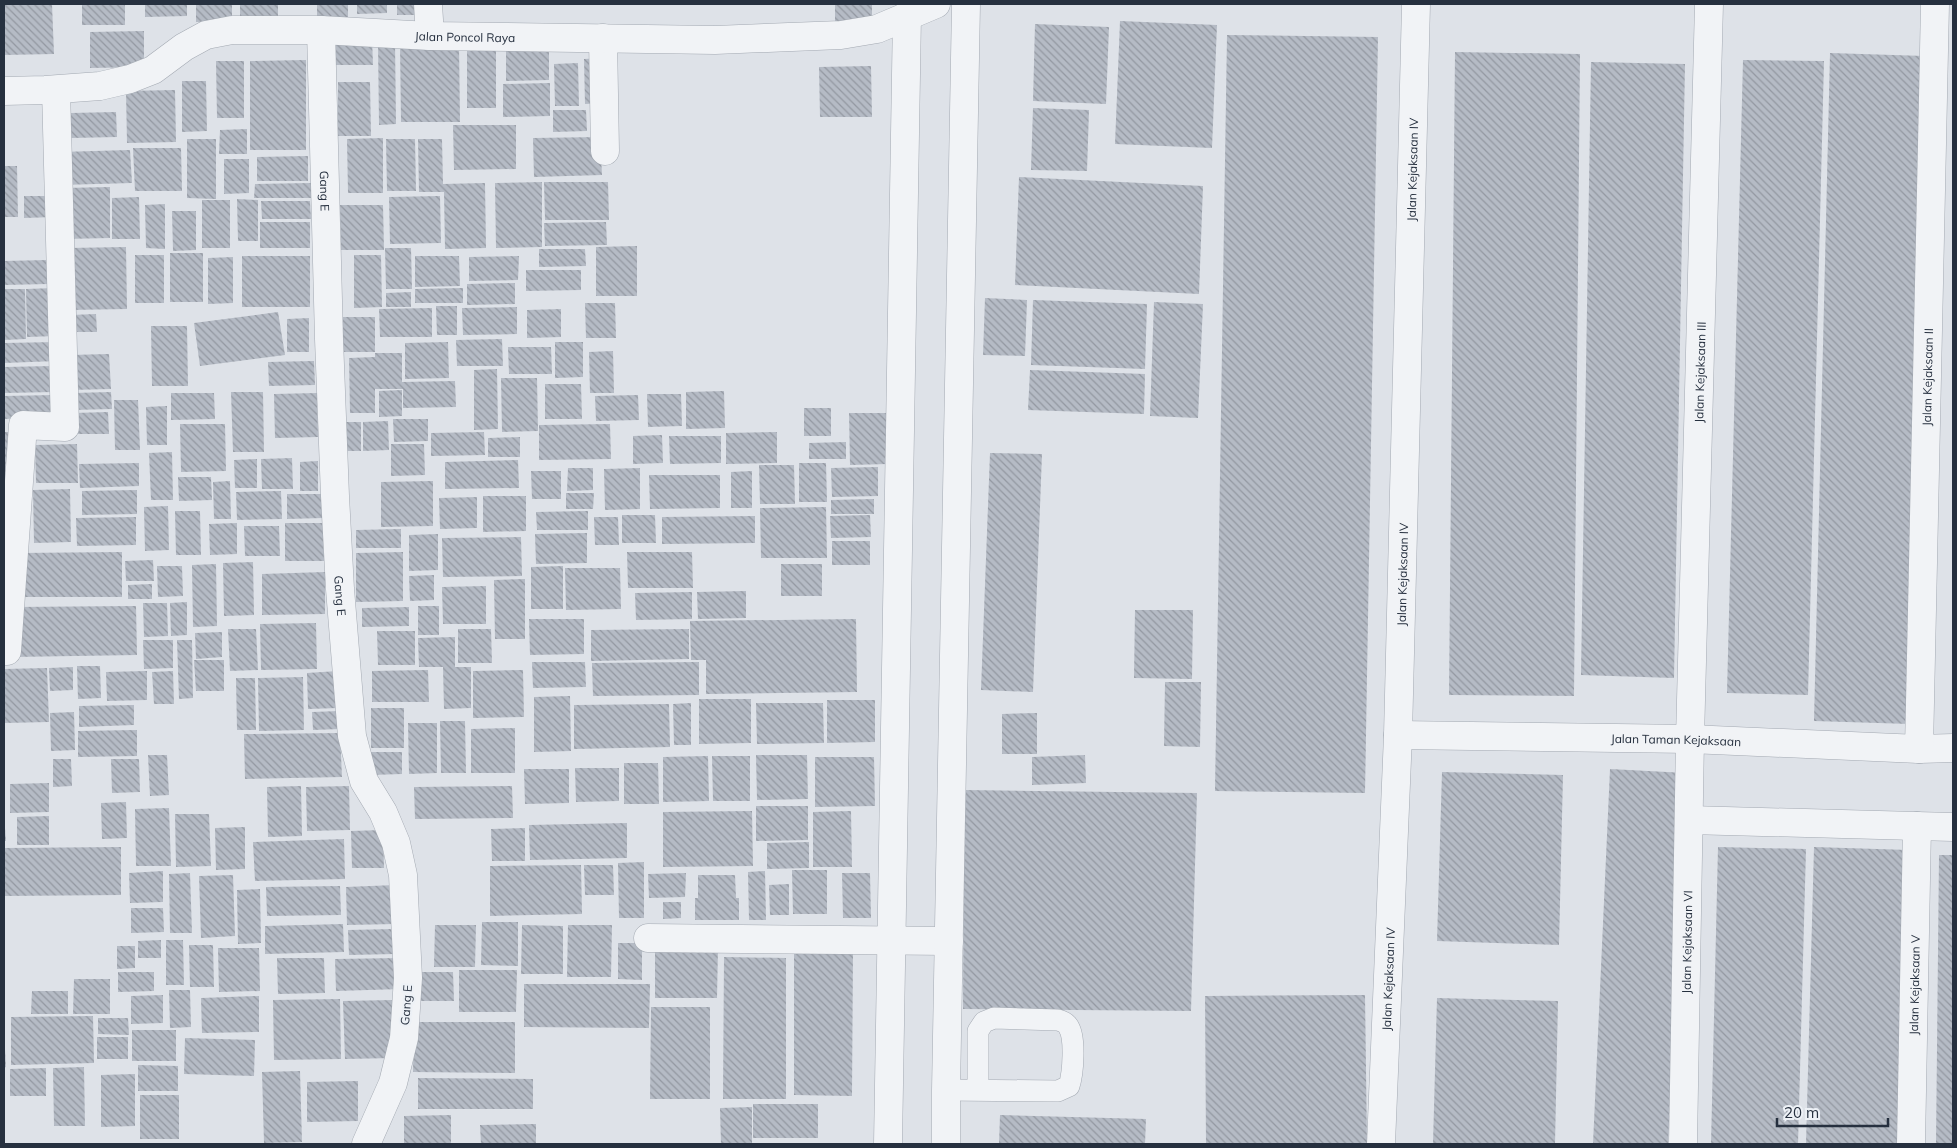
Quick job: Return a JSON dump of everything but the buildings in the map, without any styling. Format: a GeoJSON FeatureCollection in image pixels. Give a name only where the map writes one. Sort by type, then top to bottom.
{"type":"FeatureCollection","features":[{"type":"Feature","properties":{"kind":"street"},"geometry":{"type":"LineString","coordinates":[[428,4],[430,36]]}},
{"type":"Feature","properties":{"kind":"street","name":"Jalan Poncol Raya"},"geometry":{"type":"LineString","coordinates":[[4,91],[56,90],[100,86],[130,79],[153,70],[184,47],[206,35],[232,30],[321,30],[430,36],[715,40],[841,36],[877,29],[936,4]]}},
{"type":"Feature","properties":{"kind":"street"},"geometry":{"type":"LineString","coordinates":[[946,1144],[966,4]]}},
{"type":"Feature","properties":{"kind":"street","name":"Jalan Kejaksaan IV"},"geometry":{"type":"LineString","coordinates":[[1381,1144],[1398,734],[1416,4]]}},
{"type":"Feature","properties":{"kind":"street","name":"Jalan Kejaksaan III"},"geometry":{"type":"LineString","coordinates":[[1690,739],[1709,4]]}},
{"type":"Feature","properties":{"kind":"street","name":"Jalan Kejaksaan II"},"geometry":{"type":"LineString","coordinates":[[1918,749],[1935,4]]}},
{"type":"Feature","properties":{"kind":"street"},"geometry":{"type":"LineString","coordinates":[[888,1144],[907,15]]}},
{"type":"Feature","properties":{"kind":"street","name":"Gang E"},"geometry":{"type":"LineString","coordinates":[[321,30],[335,486],[340,589],[352,736],[364,781],[383,812],[396,843],[403,875],[408,978],[402,1047],[392,1083],[366,1144]]}},
{"type":"Feature","properties":{"kind":"street"},"geometry":{"type":"LineString","coordinates":[[603,38],[605,151]]}},
{"type":"Feature","properties":{"kind":"street"},"geometry":{"type":"LineString","coordinates":[[4,652],[7,651],[13,424],[65,427],[56,90]]}},
{"type":"Feature","properties":{"kind":"street","name":"Jalan Taman Kejaksaan"},"geometry":{"type":"LineString","coordinates":[[1398,734],[1690,739],[1918,749],[1953,748]]}},
{"type":"Feature","properties":{"kind":"street","name":"Jalan Kejaksaan VI"},"geometry":{"type":"LineString","coordinates":[[1683,1144],[1690,739]]}},
{"type":"Feature","properties":{"kind":"street"},"geometry":{"type":"LineString","coordinates":[[1689,820],[1953,827]]}},
{"type":"Feature","properties":{"kind":"street","name":"Jalan Kejaksaan V"},"geometry":{"type":"LineString","coordinates":[[1911,1144],[1917,826]]}},
{"type":"Feature","properties":{"kind":"street"},"geometry":{"type":"LineString","coordinates":[[648,938],[949,941]]}},
{"type":"Feature","properties":{"kind":"lane"},"geometry":{"type":"LineString","coordinates":[[946,1090],[1058,1091],[1069,1086],[1072,1075],[1072,1032],[1067,1024],[1058,1020],[994,1018],[984,1022],[978,1031],[978,1089]]}}]}
